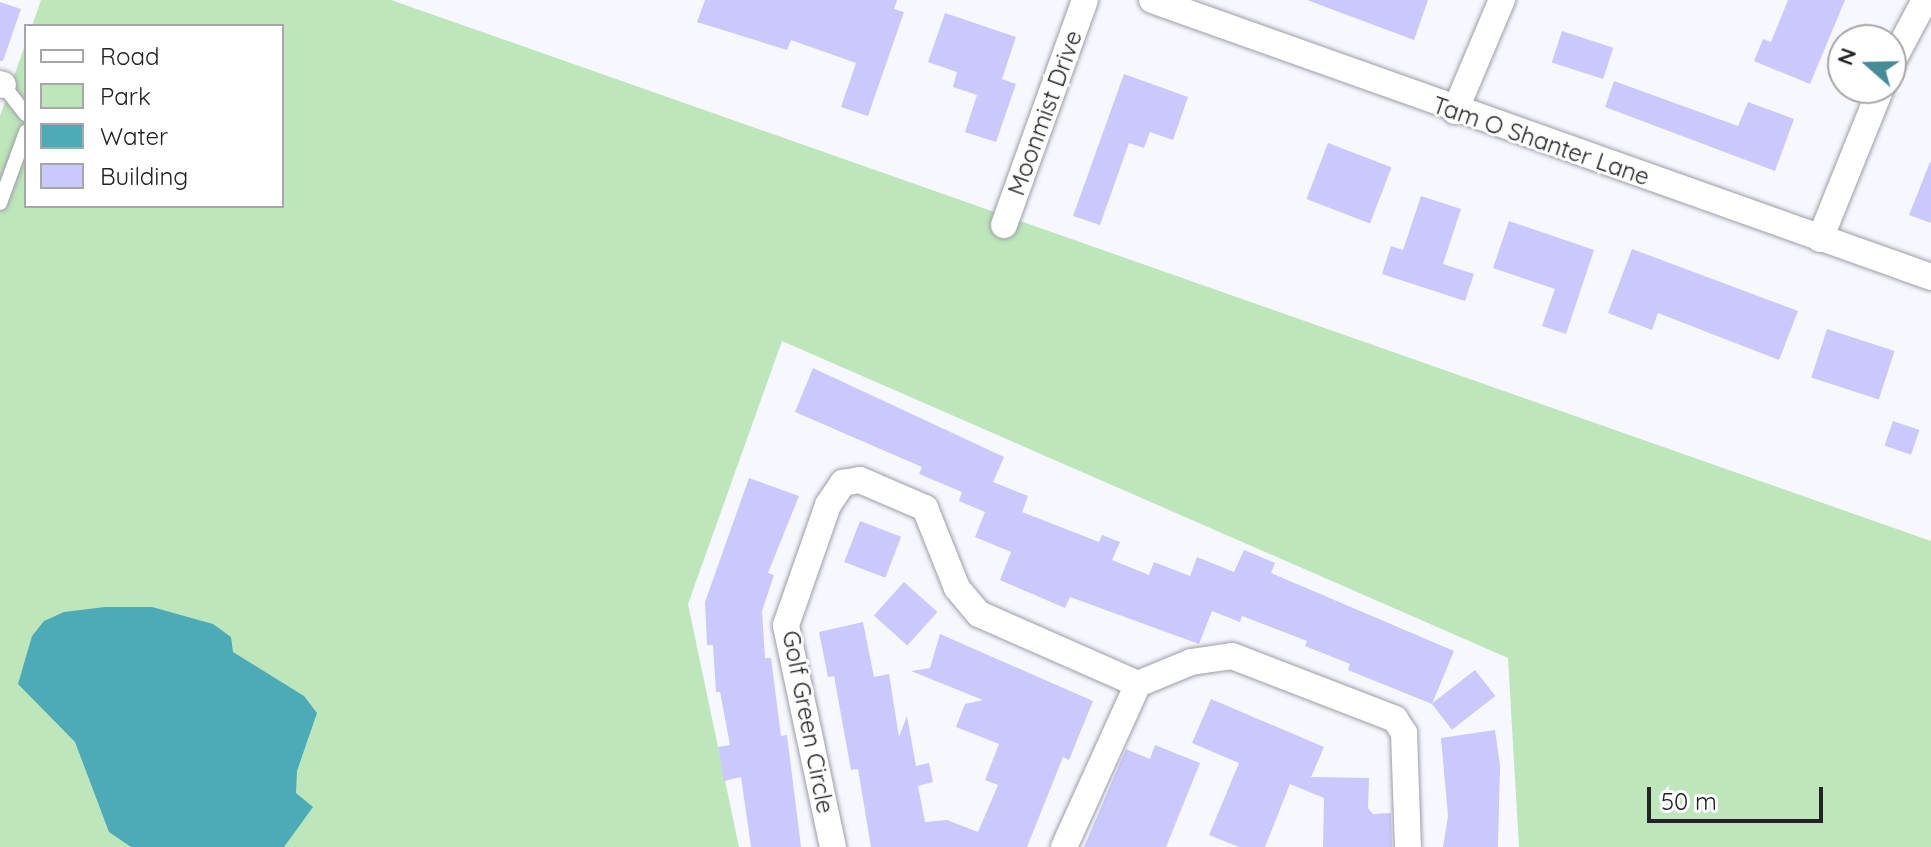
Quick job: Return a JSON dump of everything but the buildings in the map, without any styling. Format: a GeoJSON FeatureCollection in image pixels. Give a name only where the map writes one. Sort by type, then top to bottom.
{"type":"FeatureCollection","features":[{"type":"Feature","properties":{"kind":"street","name":"Moonmist Drive"},"geometry":{"type":"LineString","coordinates":[[1004,225],[1085,0]]}},
{"type":"Feature","properties":{"kind":"street","name":"Tam O Shanter Lane"},"geometry":{"type":"LineString","coordinates":[[1152,0],[1455,111],[1931,277]]}},
{"type":"Feature","properties":{"kind":"street"},"geometry":{"type":"LineString","coordinates":[[1455,111],[1502,0]]}},
{"type":"Feature","properties":{"kind":"street"},"geometry":{"type":"LineString","coordinates":[[1907,34],[1925,0]]}},
{"type":"Feature","properties":{"kind":"street"},"geometry":{"type":"LineString","coordinates":[[1820,239],[1875,104]]}},
{"type":"Feature","properties":{"kind":"street","name":"Golf Green Circle"},"geometry":{"type":"LineString","coordinates":[[833,847],[786,625],[828,505],[843,483],[860,480],[925,508],[957,588],[979,614],[1138,684]]}},
{"type":"Feature","properties":{"kind":"street"},"geometry":{"type":"LineString","coordinates":[[1064,847],[1138,684],[1191,662],[1232,656],[1379,709],[1395,719],[1404,733],[1408,847]]}},
{"type":"Feature","properties":{"kind":"lane"},"geometry":{"type":"LineString","coordinates":[[2,85],[24,112]]}},
{"type":"Feature","properties":{"kind":"lane"},"geometry":{"type":"LineString","coordinates":[[0,203],[24,137]]}},
{"type":"Feature","properties":{"kind":"green space"},"geometry":{"type":"Polygon","coordinates":[[[41,0],[391,0],[1931,541],[1931,847],[1519,847],[1508,658],[782,341],[688,604],[739,847],[0,847],[0,116],[24,48],[24,208],[284,208],[284,24],[33,24],[41,0]]]}},
{"type":"Feature","properties":{"kind":"water"},"geometry":{"type":"Polygon","coordinates":[[[105,607],[152,607],[213,624],[231,637],[233,652],[304,696],[317,713],[297,771],[296,793],[313,807],[284,847],[131,847],[109,832],[75,742],[18,684],[32,636],[44,621],[64,612],[105,607]]]}}]}
